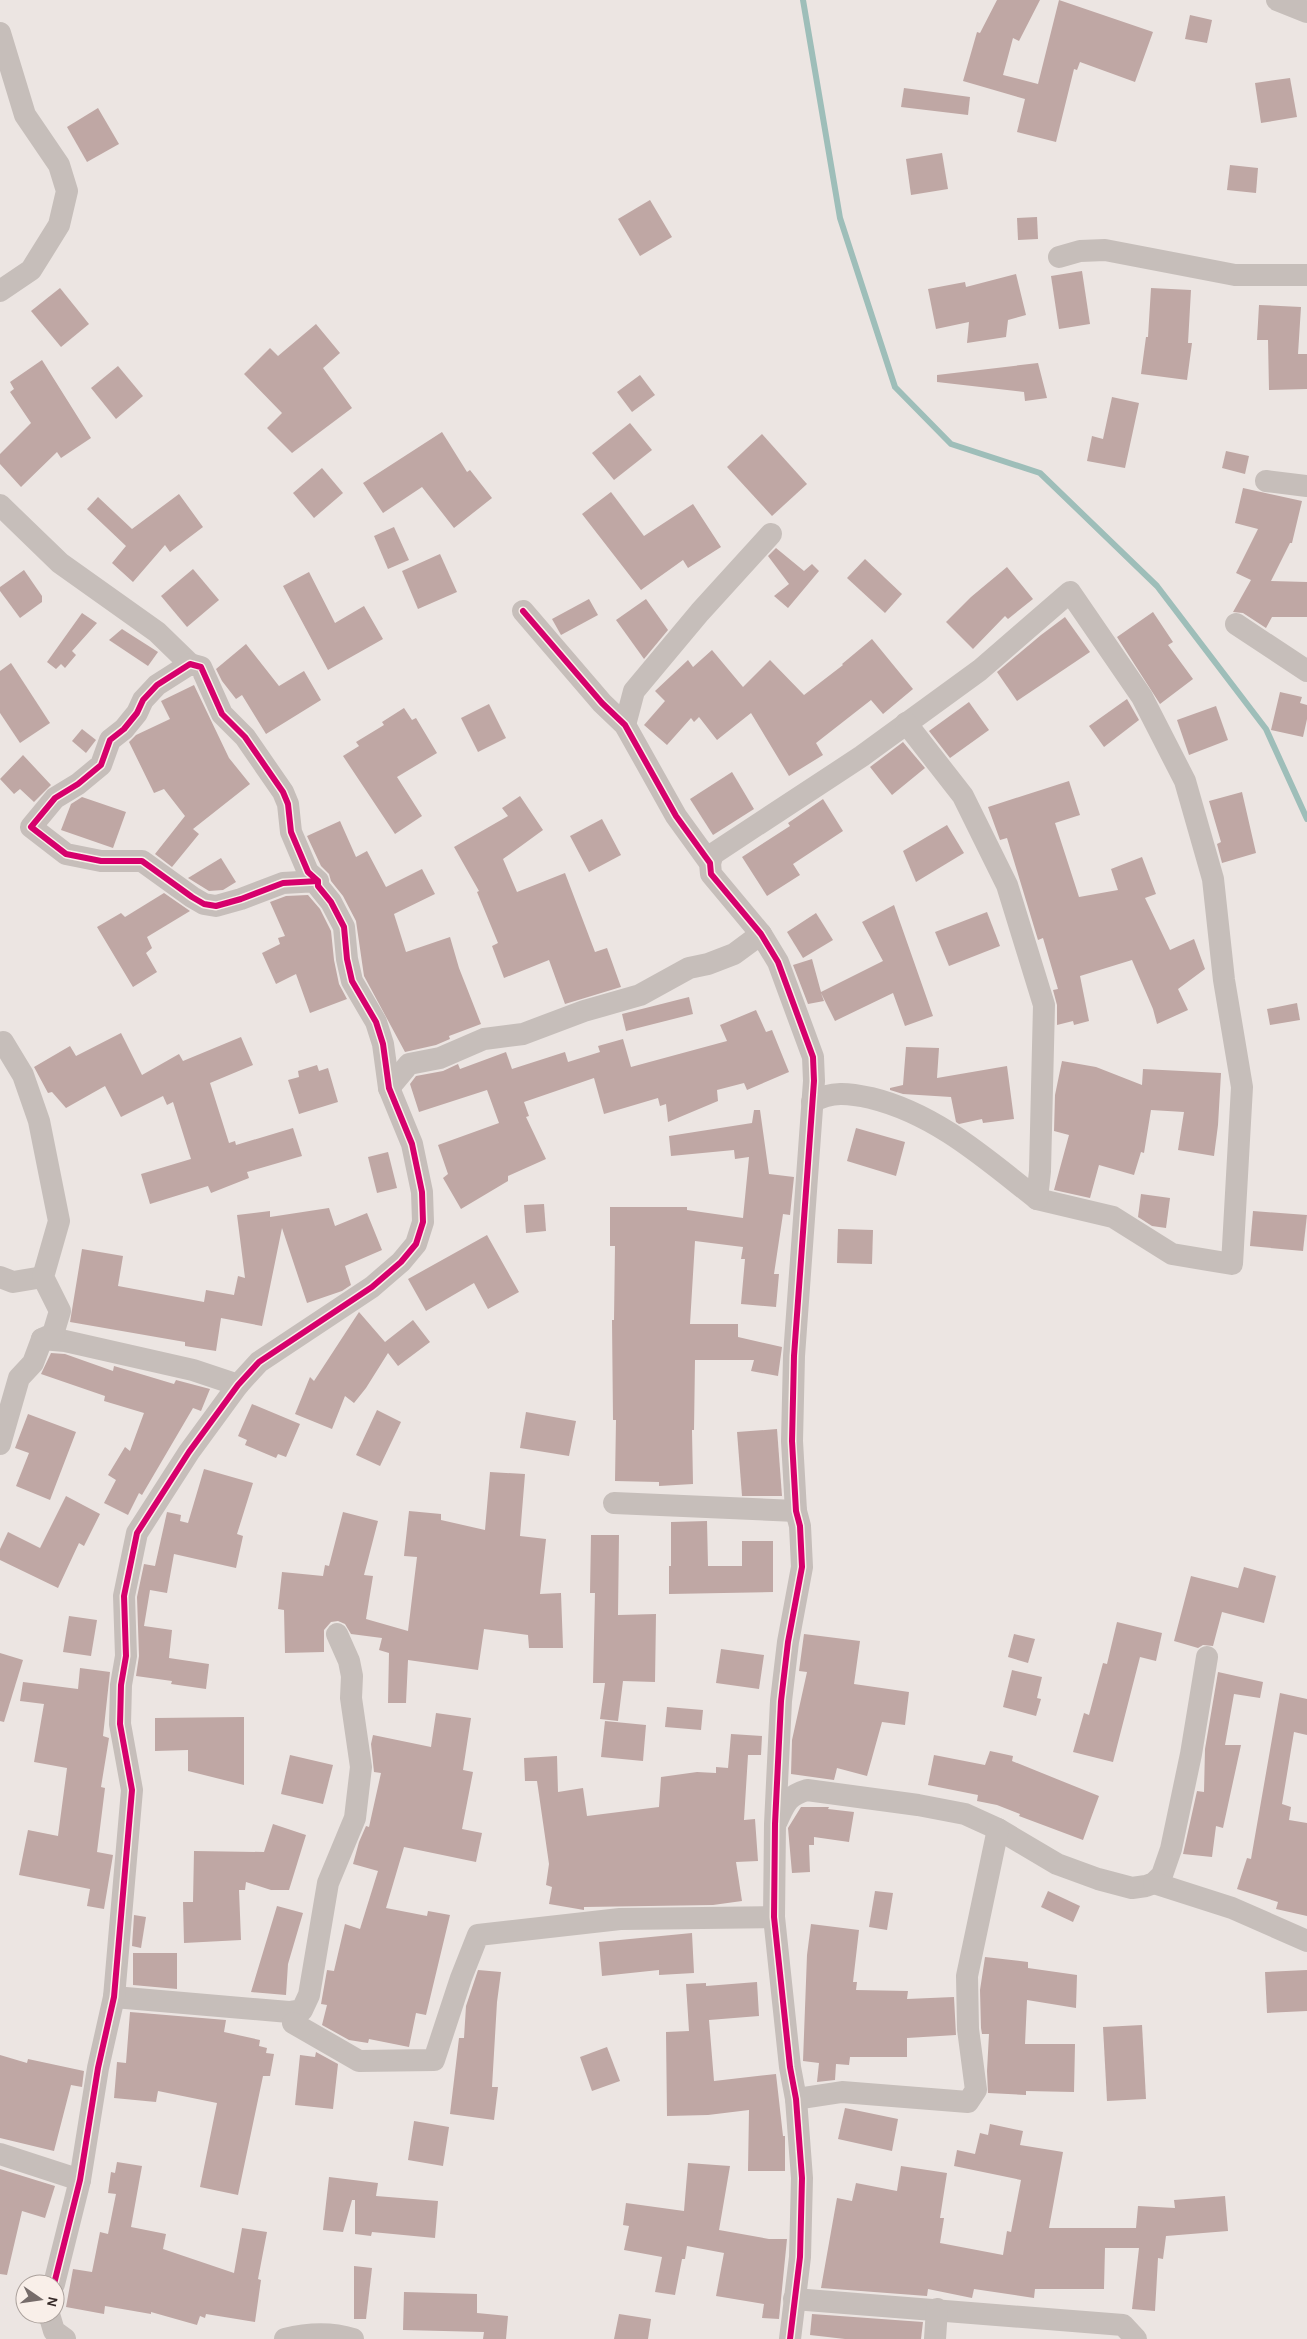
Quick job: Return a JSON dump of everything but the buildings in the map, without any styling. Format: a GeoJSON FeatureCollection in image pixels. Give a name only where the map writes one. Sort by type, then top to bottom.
{"type":"FeatureCollection","features":[{"type":"Feature","properties":{"kind":"street"},"geometry":{"type":"LineString","coordinates":[[1277,0],[1307,12]]}},
{"type":"Feature","properties":{"kind":"street"},"geometry":{"type":"LineString","coordinates":[[0,33],[25,115],[59,165],[67,191],[59,225],[32,270],[0,291]]}},
{"type":"Feature","properties":{"kind":"street"},"geometry":{"type":"LineString","coordinates":[[1059,256],[1080,251],[1105,250],[1234,275],[1307,275]]}},
{"type":"Feature","properties":{"kind":"street"},"geometry":{"type":"LineString","coordinates":[[1266,481],[1307,486]]}},
{"type":"Feature","properties":{"kind":"street"},"geometry":{"type":"LineString","coordinates":[[0,505],[60,562],[157,632],[190,664],[201,667],[222,714],[245,737],[283,792],[288,804],[291,832],[308,872],[318,881],[318,886],[331,902],[344,927],[347,959],[352,981],[376,1022],[383,1044],[389,1088],[412,1144],[422,1192],[423,1222],[416,1244],[401,1262],[372,1287],[259,1362],[238,1386],[189,1452],[137,1532],[124,1596],[126,1656],[121,1685],[120,1724],[132,1790],[114,1997],[98,2068],[80,2180],[56,2274]]}},
{"type":"Feature","properties":{"kind":"street"},"geometry":{"type":"LineString","coordinates":[[625,725],[634,691],[700,612],[771,534]]}},
{"type":"Feature","properties":{"kind":"street"},"geometry":{"type":"LineString","coordinates":[[790,2339],[800,2257],[802,2178],[796,2099],[790,2067],[774,1917],[775,1824],[783,1681],[802,1567],[800,1526],[796,1511],[792,1441],[794,1356],[812,1102],[813,1057],[778,962],[761,934],[711,874],[710,863],[713,854],[862,756],[980,670],[1070,592],[1142,697],[1180,773],[1212,879],[1224,980],[1242,1087],[1232,1264],[1172,1254],[1112,1217],[1037,1199],[943,1128],[904,1108],[872,1099],[839,1093],[824,1095],[812,1102]]}},
{"type":"Feature","properties":{"kind":"street"},"geometry":{"type":"LineString","coordinates":[[523,611],[602,703],[625,725],[676,816],[710,863]]}},
{"type":"Feature","properties":{"kind":"street"},"geometry":{"type":"LineString","coordinates":[[1236,624],[1307,671]]}},
{"type":"Feature","properties":{"kind":"street"},"geometry":{"type":"LineString","coordinates":[[190,664],[157,685],[143,700],[137,713],[124,729],[110,740],[101,766],[78,784],[55,798],[31,827],[66,854],[101,861],[142,861],[198,900],[216,906],[283,883],[318,881]]}},
{"type":"Feature","properties":{"kind":"street"},"geometry":{"type":"LineString","coordinates":[[906,723],[963,796],[1007,886],[1044,1005],[1040,1171],[1037,1199]]}},
{"type":"Feature","properties":{"kind":"street"},"geometry":{"type":"LineString","coordinates":[[389,1088],[409,1064],[440,1058],[484,1039],[523,1034],[584,1011],[640,995],[689,968],[708,964],[734,954],[761,934]]}},
{"type":"Feature","properties":{"kind":"street"},"geometry":{"type":"LineString","coordinates":[[0,1444],[19,1378],[32,1363],[42,1339],[53,1334],[60,1311],[43,1277],[58,1221],[39,1121],[23,1075],[3,1042]]}},
{"type":"Feature","properties":{"kind":"street"},"geometry":{"type":"LineString","coordinates":[[0,1277],[13,1282],[43,1277]]}},
{"type":"Feature","properties":{"kind":"street"},"geometry":{"type":"LineString","coordinates":[[42,1339],[65,1341],[193,1370],[238,1386]]}},
{"type":"Feature","properties":{"kind":"street"},"geometry":{"type":"LineString","coordinates":[[614,1503],[796,1511]]}},
{"type":"Feature","properties":{"kind":"street"},"geometry":{"type":"LineString","coordinates":[[114,1997],[289,2012],[302,2010],[309,1995],[328,1883],[355,1818],[361,1767],[351,1698],[352,1676],[349,1661],[337,1634]]}},
{"type":"Feature","properties":{"kind":"street"},"geometry":{"type":"LineString","coordinates":[[1154,1883],[1162,1875],[1171,1848],[1191,1754],[1207,1656]]}},
{"type":"Feature","properties":{"kind":"street"},"geometry":{"type":"LineString","coordinates":[[775,1824],[786,1802],[794,1794],[815,1790],[918,1804],[965,1814],[998,1830],[1057,1864],[1098,1879],[1132,1888],[1154,1883],[1232,1908],[1307,1941]]}},
{"type":"Feature","properties":{"kind":"street"},"geometry":{"type":"LineString","coordinates":[[796,2099],[842,2092],[968,2102],[976,2090],[968,2029],[966,1976],[998,1830]]}},
{"type":"Feature","properties":{"kind":"street"},"geometry":{"type":"LineString","coordinates":[[293,2023],[360,2061],[434,2060],[478,1935],[620,1919],[774,1917]]}},
{"type":"Feature","properties":{"kind":"street"},"geometry":{"type":"LineString","coordinates":[[0,2154],[80,2180]]}},
{"type":"Feature","properties":{"kind":"street"},"geometry":{"type":"LineString","coordinates":[[794,2299],[1123,2324],[1136,2339]]}},
{"type":"Feature","properties":{"kind":"street"},"geometry":{"type":"LineString","coordinates":[[935,2339],[937,2309]]}},
{"type":"Feature","properties":{"kind":"street"},"geometry":{"type":"LineString","coordinates":[[52,2324],[54,2330],[65,2339]]}},
{"type":"Feature","properties":{"kind":"street"},"geometry":{"type":"LineString","coordinates":[[285,2339],[305,2334],[336,2334],[352,2339]]}},
{"type":"Feature","properties":{"kind":"waterway"},"geometry":{"type":"LineString","coordinates":[[803,0],[840,218],[895,387],[951,444],[1040,473],[1157,586],[1266,729],[1307,819]]}},
{"type":"Feature","properties":{"kind":"cycle path"},"geometry":{"type":"LineString","coordinates":[[523,611],[602,703],[625,725],[676,816],[710,863],[711,874],[761,934],[778,962],[813,1057],[814,1081],[794,1356],[792,1441],[796,1511],[800,1526],[802,1567],[788,1642],[781,1701],[775,1824],[774,1917],[790,2067],[796,2099],[802,2178],[800,2257],[790,2339]]}},
{"type":"Feature","properties":{"kind":"cycle path"},"geometry":{"type":"LineString","coordinates":[[190,664],[201,667],[222,714],[245,737],[283,792],[288,804],[291,832],[308,872],[318,881],[283,883],[216,906],[204,904],[142,861],[101,861],[66,854],[31,827],[55,798],[78,784],[101,765],[110,740],[124,729],[137,713],[143,700],[157,685],[190,664]]}},
{"type":"Feature","properties":{"kind":"cycle path"},"geometry":{"type":"LineString","coordinates":[[56,2274],[80,2180],[98,2068],[114,1997],[132,1790],[120,1724],[121,1685],[126,1656],[124,1596],[137,1533],[189,1452],[238,1385],[259,1362],[372,1287],[401,1262],[416,1244],[423,1222],[422,1192],[412,1144],[389,1088],[383,1044],[376,1022],[352,981],[347,959],[344,927],[331,902],[318,886],[318,881]]}}]}
